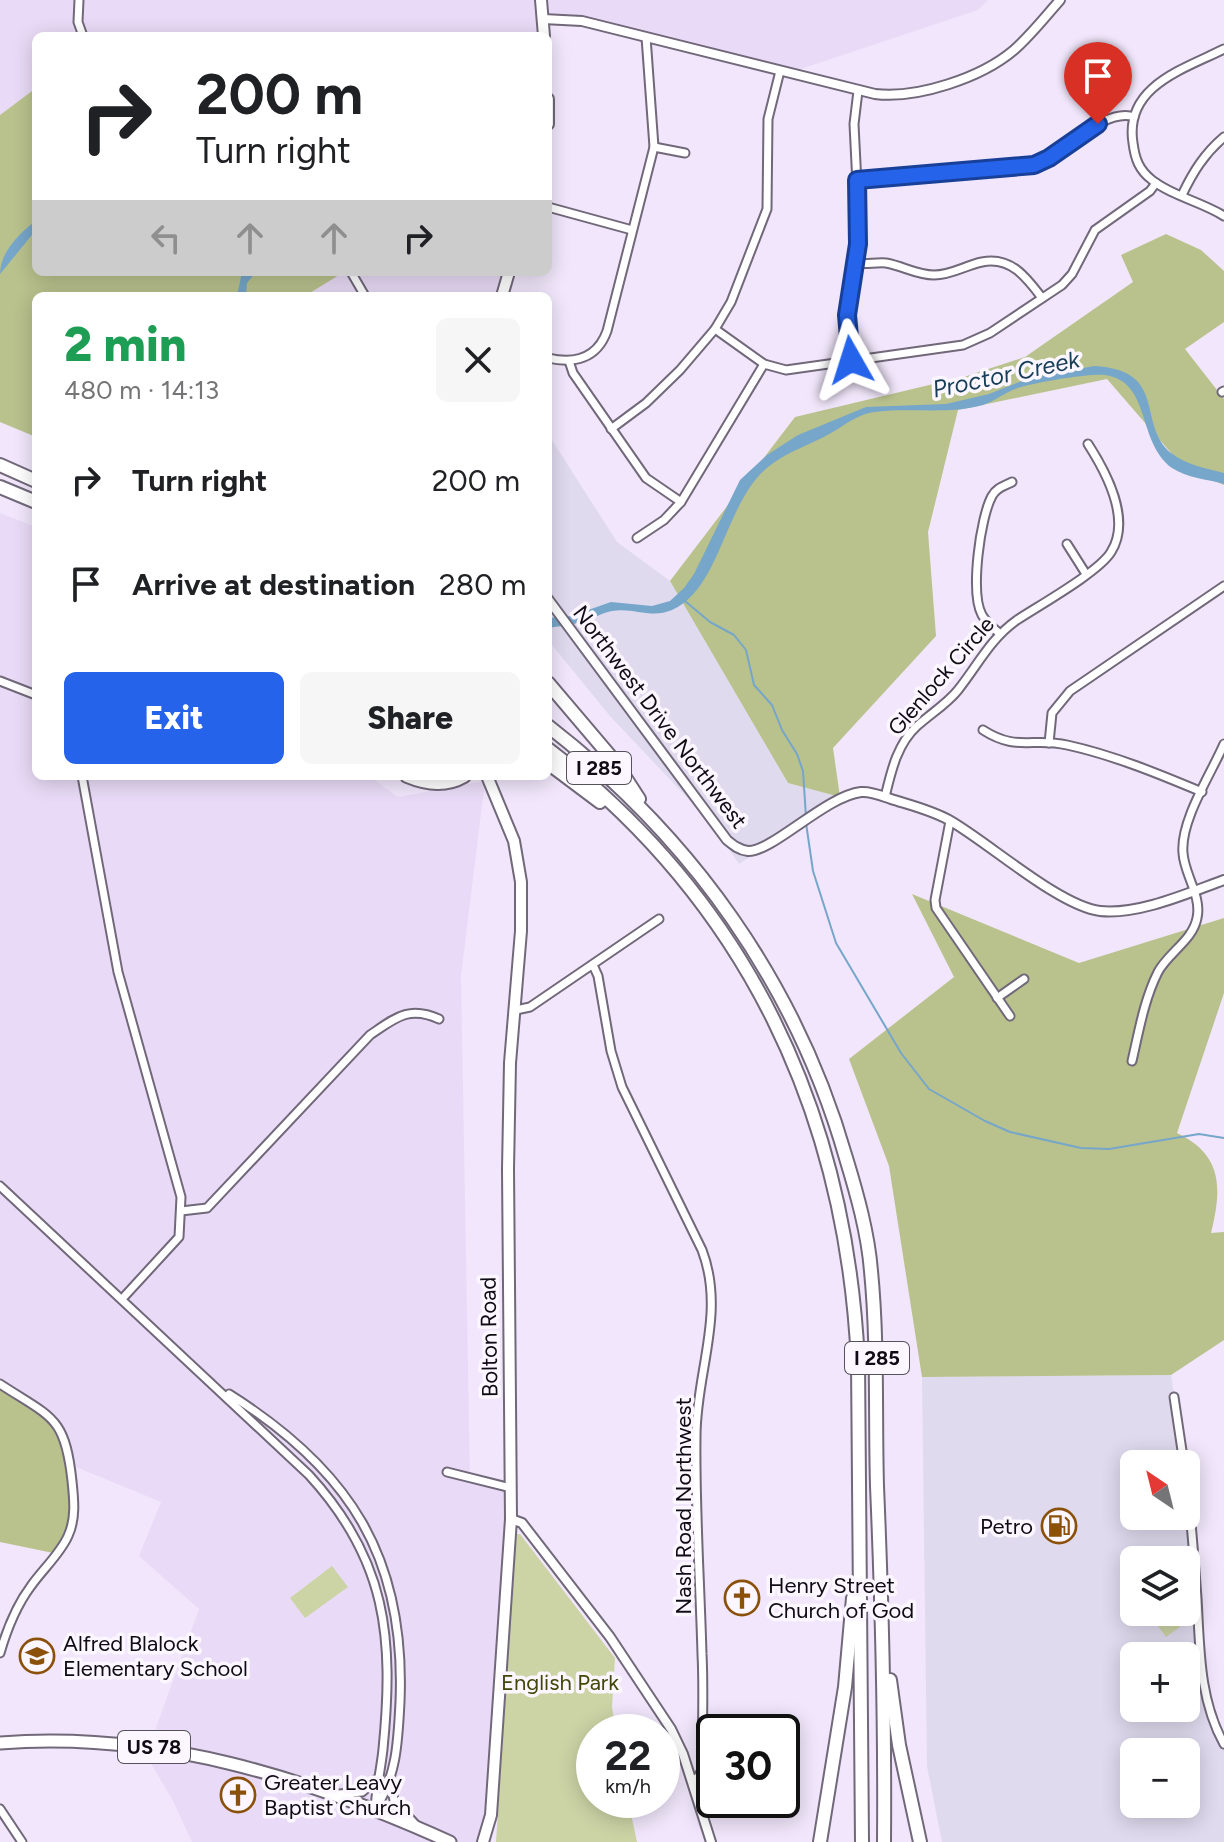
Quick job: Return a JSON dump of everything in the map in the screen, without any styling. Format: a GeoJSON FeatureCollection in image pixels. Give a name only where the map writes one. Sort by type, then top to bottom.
{"type":"FeatureCollection","features":[{"type":"Feature","properties":{"kind":"highway"},"geometry":{"type":"LineString","coordinates":[[0,465],[32,479]]}},
{"type":"Feature","properties":{"kind":"highway"},"geometry":{"type":"LineString","coordinates":[[0,487],[32,500]]}},
{"type":"Feature","properties":{"kind":"highway"},"geometry":{"type":"LineString","coordinates":[[552,688],[615,762],[647,813]]}},
{"type":"Feature","properties":{"kind":"highway","name":"I 285"},"geometry":{"type":"LineString","coordinates":[[552,729],[602,770],[647,813],[707,881],[767,970],[809,1054],[839,1133],[858,1202],[871,1270],[877,1353],[877,1483],[883,1602],[884,1842]]}},
{"type":"Feature","properties":{"kind":"highway","name":"I 285"},"geometry":{"type":"LineString","coordinates":[[552,752],[592,785],[646,837],[691,890],[748,973],[798,1072],[820,1133],[840,1206],[855,1305],[862,1842]]}},
{"type":"Feature","properties":{"kind":"highway"},"geometry":{"type":"LineString","coordinates":[[552,766],[646,837]]}},
{"type":"Feature","properties":{"kind":"highway"},"geometry":{"type":"LineString","coordinates":[[418,780],[443,783],[452,780]]}},
{"type":"Feature","properties":{"kind":"highway"},"geometry":{"type":"LineString","coordinates":[[820,1842],[845,1687],[860,1535]]}},
{"type":"Feature","properties":{"kind":"highway"},"geometry":{"type":"LineString","coordinates":[[883,1602],[899,1745],[920,1842]]}},
{"type":"Feature","properties":{"kind":"main road"},"geometry":{"type":"LineString","coordinates":[[541,0],[544,32]]}},
{"type":"Feature","properties":{"kind":"main road","name":"Bolton Road"},"geometry":{"type":"LineString","coordinates":[[483,1842],[491,1815],[511,1519],[508,1169],[510,1063],[521,931],[520,865],[514,841],[489,780]]}},
{"type":"Feature","properties":{"kind":"main road","name":"US 78"},"geometry":{"type":"LineString","coordinates":[[0,1743],[86,1740],[148,1746],[221,1761],[334,1794],[450,1842]]}},
{"type":"Feature","properties":{"kind":"street"},"geometry":{"type":"LineString","coordinates":[[79,0],[78,22],[82,32]]}},
{"type":"Feature","properties":{"kind":"street"},"geometry":{"type":"LineString","coordinates":[[543,19],[582,21],[858,91],[901,96],[974,74],[1013,51],[1060,0]]}},
{"type":"Feature","properties":{"kind":"street"},"geometry":{"type":"LineString","coordinates":[[552,359],[569,361],[590,355],[604,339],[654,147],[646,37]]}},
{"type":"Feature","properties":{"kind":"street"},"geometry":{"type":"LineString","coordinates":[[1224,50],[1157,83],[1143,98],[1134,117],[1132,135],[1135,158],[1144,173],[1156,183],[1224,216]]}},
{"type":"Feature","properties":{"kind":"street"},"geometry":{"type":"LineString","coordinates":[[611,429],[665,387],[715,329],[731,302],[765,222],[769,197],[768,119],[780,71]]}},
{"type":"Feature","properties":{"kind":"street"},"geometry":{"type":"LineString","coordinates":[[851,360],[847,315],[859,224],[854,124],[858,91]]}},
{"type":"Feature","properties":{"kind":"street"},"geometry":{"type":"LineString","coordinates":[[857,180],[1034,165],[1106,119],[1122,114],[1134,117]]}},
{"type":"Feature","properties":{"kind":"street"},"geometry":{"type":"LineString","coordinates":[[1182,195],[1195,168],[1224,137]]}},
{"type":"Feature","properties":{"kind":"street"},"geometry":{"type":"LineString","coordinates":[[654,147],[685,153]]}},
{"type":"Feature","properties":{"kind":"street"},"geometry":{"type":"LineString","coordinates":[[715,329],[764,364],[786,370],[963,345],[990,333],[1072,274],[1095,230],[1150,191],[1156,183]]}},
{"type":"Feature","properties":{"kind":"street"},"geometry":{"type":"LineString","coordinates":[[552,208],[632,230]]}},
{"type":"Feature","properties":{"kind":"street"},"geometry":{"type":"LineString","coordinates":[[855,263],[887,263],[917,273],[935,275],[952,273],[982,262],[1000,262],[1022,273],[1042,298]]}},
{"type":"Feature","properties":{"kind":"street"},"geometry":{"type":"LineString","coordinates":[[569,361],[573,373],[646,478],[681,502]]}},
{"type":"Feature","properties":{"kind":"street"},"geometry":{"type":"LineString","coordinates":[[637,538],[664,520],[681,502],[764,364]]}},
{"type":"Feature","properties":{"kind":"street","name":"Glenlock Circle"},"geometry":{"type":"LineString","coordinates":[[885,797],[899,752],[909,735],[958,691],[999,633],[1086,574],[1111,553],[1118,525],[1111,487],[1088,444]]}},
{"type":"Feature","properties":{"kind":"street"},"geometry":{"type":"LineString","coordinates":[[999,633],[982,616],[976,586],[990,498],[995,491],[1012,482]]}},
{"type":"Feature","properties":{"kind":"street"},"geometry":{"type":"LineString","coordinates":[[1067,544],[1086,574]]}},
{"type":"Feature","properties":{"kind":"street"},"geometry":{"type":"LineString","coordinates":[[1049,743],[1052,713],[1070,691],[1224,586]]}},
{"type":"Feature","properties":{"kind":"street","name":"Northwest Drive Northwest"},"geometry":{"type":"LineString","coordinates":[[552,604],[727,840],[736,847],[748,851],[760,849],[812,814],[854,794],[869,792],[950,821],[1083,907],[1113,911],[1164,902],[1224,880]]}},
{"type":"Feature","properties":{"kind":"street"},"geometry":{"type":"LineString","coordinates":[[0,681],[32,693]]}},
{"type":"Feature","properties":{"kind":"street"},"geometry":{"type":"LineString","coordinates":[[983,730],[1012,744],[1067,745],[1202,792]]}},
{"type":"Feature","properties":{"kind":"street"},"geometry":{"type":"LineString","coordinates":[[1132,1061],[1147,996],[1158,971],[1198,916],[1194,891],[1184,863],[1183,842],[1187,823],[1224,744]]}},
{"type":"Feature","properties":{"kind":"street"},"geometry":{"type":"LineString","coordinates":[[83,780],[118,972],[181,1197],[179,1237],[122,1299]]}},
{"type":"Feature","properties":{"kind":"street"},"geometry":{"type":"LineString","coordinates":[[950,821],[936,908],[1010,1016]]}},
{"type":"Feature","properties":{"kind":"street"},"geometry":{"type":"LineString","coordinates":[[516,1010],[530,1007],[659,919]]}},
{"type":"Feature","properties":{"kind":"street","name":"Nash Road Northwest"},"geometry":{"type":"LineString","coordinates":[[593,965],[622,1087],[702,1250],[709,1274],[712,1326],[699,1392],[696,1434],[703,1659],[702,1770],[692,1781]]}},
{"type":"Feature","properties":{"kind":"street"},"geometry":{"type":"LineString","coordinates":[[997,998],[1024,979]]}},
{"type":"Feature","properties":{"kind":"street"},"geometry":{"type":"LineString","coordinates":[[181,1211],[207,1208],[370,1035],[390,1021],[411,1012],[424,1012],[439,1019]]}},
{"type":"Feature","properties":{"kind":"street"},"geometry":{"type":"LineString","coordinates":[[0,1186],[218,1388],[324,1492],[353,1535],[367,1563],[383,1617],[388,1658],[375,1809]]}},
{"type":"Feature","properties":{"kind":"street"},"geometry":{"type":"LineString","coordinates":[[0,1384],[46,1414],[60,1429],[69,1449],[75,1501],[74,1519],[64,1544],[29,1588],[16,1610],[0,1653]]}},
{"type":"Feature","properties":{"kind":"street"},"geometry":{"type":"LineString","coordinates":[[218,1388],[269,1421],[327,1474],[353,1507],[380,1558],[397,1614],[402,1659],[397,1750],[391,1780],[375,1809]]}},
{"type":"Feature","properties":{"kind":"street"},"geometry":{"type":"LineString","coordinates":[[1174,1397],[1182,1450]]}},
{"type":"Feature","properties":{"kind":"street"},"geometry":{"type":"LineString","coordinates":[[447,1472],[511,1488]]}},
{"type":"Feature","properties":{"kind":"street"},"geometry":{"type":"LineString","coordinates":[[511,1519],[522,1523],[610,1637],[671,1729],[692,1781],[711,1842]]}},
{"type":"Feature","properties":{"kind":"street"},"geometry":{"type":"LineString","coordinates":[[1190,1530],[1200,1654],[1208,1705],[1224,1744]]}},
{"type":"Feature","properties":{"kind":"street"},"geometry":{"type":"LineString","coordinates":[[334,1794],[362,1792],[380,1774]]}},
{"type":"Feature","properties":{"kind":"street"},"geometry":{"type":"LineString","coordinates":[[391,1780],[394,1801],[420,1828]]}},
{"type":"Feature","properties":{"kind":"street"},"geometry":{"type":"LineString","coordinates":[[0,1809],[22,1842]]}},
{"type":"Feature","properties":{"kind":"shaded area"},"geometry":{"type":"Polygon","coordinates":[[[0,0],[988,0],[978,10],[798,70],[659,34],[548,24],[548,32],[32,32],[32,91],[0,115],[0,0]]]}},
{"type":"Feature","properties":{"kind":"shaded area"},"geometry":{"type":"Polygon","coordinates":[[[338,276],[504,276],[497,292],[312,292],[338,276]]]}},
{"type":"Feature","properties":{"kind":"shaded area"},"geometry":{"type":"Polygon","coordinates":[[[552,440],[617,542],[670,581],[788,783],[840,797],[739,864],[712,824],[610,716],[552,645],[552,440]]]}},
{"type":"Feature","properties":{"kind":"shaded area"},"geometry":{"type":"Polygon","coordinates":[[[0,513],[32,525],[32,780],[375,780],[398,797],[485,781],[461,976],[470,1478],[512,1490],[486,1842],[192,1842],[146,1755],[199,1609],[139,1556],[161,1502],[71,1465],[0,1387],[0,513]]]}},
{"type":"Feature","properties":{"kind":"shaded area"},"geometry":{"type":"Polygon","coordinates":[[[1171,1375],[1183,1450],[1120,1450],[1120,1530],[1191,1530],[1193,1546],[1120,1546],[1120,1626],[1200,1624],[1214,1727],[1224,1742],[1224,1842],[942,1842],[927,1766],[922,1377],[1171,1375]]]}},
{"type":"Feature","properties":{"kind":"green space"},"geometry":{"type":"Polygon","coordinates":[[[32,91],[32,276],[338,276],[312,292],[32,292],[32,435],[0,422],[0,115],[32,91]]]}},
{"type":"Feature","properties":{"kind":"green space"},"geometry":{"type":"Polygon","coordinates":[[[1166,234],[1201,250],[1224,271],[1224,322],[1185,349],[1224,399],[1224,485],[1184,468],[1107,379],[958,410],[928,532],[936,636],[833,748],[840,797],[788,783],[670,581],[795,417],[967,376],[1025,357],[1133,282],[1121,255],[1166,234]]]}},
{"type":"Feature","properties":{"kind":"green space"},"geometry":{"type":"Polygon","coordinates":[[[912,894],[1079,963],[1224,918],[1224,993],[1177,1133],[1203,1152],[1215,1174],[1217,1201],[1211,1233],[1224,1232],[1224,1340],[1171,1375],[922,1377],[889,1166],[849,1059],[954,977],[912,894]]]}},
{"type":"Feature","properties":{"kind":"green space"},"geometry":{"type":"Polygon","coordinates":[[[0,1387],[27,1404],[59,1431],[71,1465],[72,1515],[58,1554],[0,1542],[0,1387]]]}},
{"type":"Feature","properties":{"kind":"green space","name":"English Park"},"geometry":{"type":"Polygon","coordinates":[[[516,1534],[520,1534],[615,1658],[613,1714],[576,1714],[576,1818],[632,1818],[637,1842],[496,1842],[516,1534]]]}},
{"type":"Feature","properties":{"kind":"green space"},"geometry":{"type":"Polygon","coordinates":[[[332,1566],[348,1587],[305,1618],[290,1598],[332,1566]]]}},
{"type":"Feature","properties":{"kind":"green space"},"geometry":{"type":"Polygon","coordinates":[[[1158,1626],[1179,1626],[1180,1627],[1166,1637],[1158,1626]]]}},
{"type":"Feature","properties":{"kind":"water"},"geometry":{"type":"Polygon","coordinates":[[[32,224],[32,235],[0,274],[3,259],[23,231],[32,224]]]}},
{"type":"Feature","properties":{"kind":"water"},"geometry":{"type":"Polygon","coordinates":[[[241,276],[253,276],[247,283],[246,292],[238,292],[241,276]]]}},
{"type":"Feature","properties":{"kind":"water"},"geometry":{"type":"Polygon","coordinates":[[[1094,366],[1133,377],[1148,400],[1161,441],[1171,453],[1196,466],[1224,473],[1224,484],[1172,468],[1153,443],[1130,389],[1120,380],[1105,375],[1046,381],[969,408],[868,413],[779,459],[756,479],[743,498],[713,563],[689,599],[664,612],[612,611],[578,623],[552,627],[552,618],[571,616],[611,602],[652,606],[670,601],[694,574],[740,480],[767,455],[798,435],[866,407],[946,404],[989,394],[1029,378],[1094,366]]]}},
{"type":"Feature","properties":{"kind":"waterway"},"geometry":{"type":"LineString","coordinates":[[685,601],[710,622],[734,635],[746,650],[754,685],[772,705],[782,730],[797,754],[803,771],[806,817]]}},
{"type":"Feature","properties":{"kind":"waterway"},"geometry":{"type":"LineString","coordinates":[[806,823],[813,871],[836,943],[901,1053],[929,1089],[1010,1132],[1081,1148],[1109,1149],[1199,1134],[1224,1138]]}},
{"type":"Feature","properties":{"kind":"place","name":"Petro"},"geometry":{"type":"Point","coordinates":[1059,1526]}},
{"type":"Feature","properties":{"kind":"place","name":"Henry Street Church of God"},"geometry":{"type":"Point","coordinates":[742,1598]}},
{"type":"Feature","properties":{"kind":"place","name":"Alfred Blalock Elementary School"},"geometry":{"type":"Point","coordinates":[37,1656]}},
{"type":"Feature","properties":{"kind":"place","name":"Greater Leavy Baptist Church"},"geometry":{"type":"Point","coordinates":[238,1795]}},
{"type":"Feature","properties":{"kind":"route"},"geometry":{"type":"LineString","coordinates":[[851,360],[847,315],[858,244],[857,180],[1034,165],[1098,124]]}},
{"type":"Feature","properties":{"kind":"water label","name":"Proctor Creek"},"geometry":{"type":"Point","coordinates":[1006,374]}}]}
